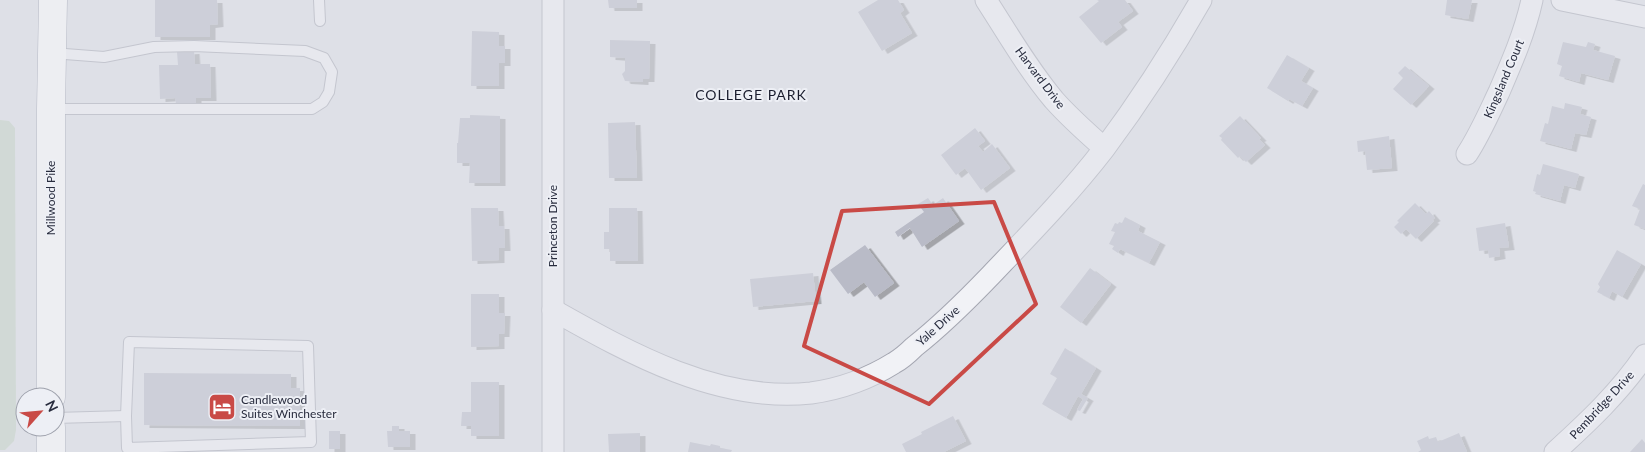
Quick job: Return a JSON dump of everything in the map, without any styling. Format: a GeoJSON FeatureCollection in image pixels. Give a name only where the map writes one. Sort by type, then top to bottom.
{"type":"FeatureCollection","features":[{"type":"Feature","properties":{"kind":"highway","name":"Millwood Pike"},"geometry":{"type":"LineString","coordinates":[[51,387],[53,0]]}},
{"type":"Feature","properties":{"kind":"highway"},"geometry":{"type":"LineString","coordinates":[[51,437],[51,452]]}},
{"type":"Feature","properties":{"kind":"street","name":"Princeton Drive"},"geometry":{"type":"LineString","coordinates":[[553,0],[553,452]]}},
{"type":"Feature","properties":{"kind":"street","name":"Harvard Drive"},"geometry":{"type":"LineString","coordinates":[[986,0],[1027,64],[1053,98],[1071,119],[1104,148]]}},
{"type":"Feature","properties":{"kind":"street","name":"Yale Drive"},"geometry":{"type":"LineString","coordinates":[[554,310],[601,337],[663,366],[694,378],[742,390],[776,394],[812,392],[841,386],[869,376],[896,362],[927,337],[969,298],[1035,228],[1104,148],[1135,104],[1201,0]]}},
{"type":"Feature","properties":{"kind":"street","name":"Kingsland Court"},"geometry":{"type":"LineString","coordinates":[[1467,154],[1479,135],[1513,60],[1527,23],[1532,0]]}},
{"type":"Feature","properties":{"kind":"street"},"geometry":{"type":"LineString","coordinates":[[1562,0],[1645,17]]}},
{"type":"Feature","properties":{"kind":"street","name":"Pembridge Drive"},"geometry":{"type":"LineString","coordinates":[[1555,452],[1602,408],[1645,355]]}},
{"type":"Feature","properties":{"kind":"lane"},"geometry":{"type":"LineString","coordinates":[[320,0],[320,22]]}},
{"type":"Feature","properties":{"kind":"lane"},"geometry":{"type":"LineString","coordinates":[[51,109],[312,109],[323,102],[329,92],[332,72],[324,58],[305,51],[194,46],[154,47],[104,58],[52,53]]}},
{"type":"Feature","properties":{"kind":"lane"},"geometry":{"type":"LineString","coordinates":[[129,342],[308,346],[311,442],[128,448],[126,416],[129,342]]}},
{"type":"Feature","properties":{"kind":"lane"},"geometry":{"type":"LineString","coordinates":[[65,418],[126,416]]}},
{"type":"Feature","properties":{"kind":"highlighted area"},"geometry":{"type":"Polygon","coordinates":[[[994,202],[1036,304],[929,404],[804,346],[842,211],[994,202]]]}},
{"type":"Feature","properties":{"kind":"green space"},"geometry":{"type":"Polygon","coordinates":[[[0,120],[9,121],[15,128],[16,387],[14,441],[5,450],[0,450],[0,120]]]}},
{"type":"Feature","properties":{"kind":"building"},"geometry":{"type":"Polygon","coordinates":[[[155,0],[217,0],[218,24],[210,25],[210,37],[155,37],[155,0]]]}},
{"type":"Feature","properties":{"kind":"building"},"geometry":{"type":"Polygon","coordinates":[[[608,0],[637,0],[637,8],[609,8],[608,0]]]}},
{"type":"Feature","properties":{"kind":"building"},"geometry":{"type":"Polygon","coordinates":[[[878,0],[898,0],[904,10],[900,13],[912,33],[882,51],[858,12],[878,0]]]}},
{"type":"Feature","properties":{"kind":"building"},"geometry":{"type":"Polygon","coordinates":[[[1097,0],[1125,0],[1133,11],[1118,22],[1122,27],[1101,43],[1079,17],[1099,1],[1097,0]]]}},
{"type":"Feature","properties":{"kind":"building"},"geometry":{"type":"Polygon","coordinates":[[[1447,0],[1472,0],[1468,19],[1445,15],[1447,0]]]}},
{"type":"Feature","properties":{"kind":"building"},"geometry":{"type":"Polygon","coordinates":[[[472,31],[499,32],[499,46],[505,46],[505,63],[499,63],[499,86],[471,86],[472,31]]]}},
{"type":"Feature","properties":{"kind":"building"},"geometry":{"type":"Polygon","coordinates":[[[610,40],[650,41],[649,79],[643,79],[643,82],[625,81],[622,74],[625,71],[625,58],[610,57],[610,40]]]}},
{"type":"Feature","properties":{"kind":"building"},"geometry":{"type":"Polygon","coordinates":[[[1563,42],[1586,47],[1588,42],[1595,44],[1593,50],[1615,56],[1608,80],[1581,73],[1579,82],[1559,76],[1562,66],[1557,64],[1563,42]]]}},
{"type":"Feature","properties":{"kind":"building"},"geometry":{"type":"Polygon","coordinates":[[[194,51],[195,64],[210,64],[211,98],[196,98],[196,104],[176,104],[175,98],[160,99],[159,65],[178,65],[177,52],[194,51]]]}},
{"type":"Feature","properties":{"kind":"building"},"geometry":{"type":"Polygon","coordinates":[[[1287,55],[1309,68],[1301,81],[1313,88],[1302,106],[1289,99],[1288,101],[1267,88],[1287,55]]]}},
{"type":"Feature","properties":{"kind":"building"},"geometry":{"type":"Polygon","coordinates":[[[1405,66],[1429,86],[1411,105],[1393,89],[1403,78],[1398,73],[1405,66]]]}},
{"type":"Feature","properties":{"kind":"building"},"geometry":{"type":"Polygon","coordinates":[[[1565,103],[1582,107],[1580,114],[1591,117],[1586,135],[1575,133],[1571,149],[1540,141],[1545,123],[1548,124],[1552,106],[1564,109],[1565,103]]]}},
{"type":"Feature","properties":{"kind":"building"},"geometry":{"type":"Polygon","coordinates":[[[470,115],[500,116],[500,183],[469,183],[470,163],[457,163],[460,118],[470,118],[470,115]]]}},
{"type":"Feature","properties":{"kind":"building"},"geometry":{"type":"Polygon","coordinates":[[[1240,116],[1261,138],[1259,139],[1265,145],[1246,162],[1240,156],[1238,158],[1219,136],[1240,116]]]}},
{"type":"Feature","properties":{"kind":"building"},"geometry":{"type":"Polygon","coordinates":[[[635,122],[637,178],[609,178],[608,123],[635,122]]]}},
{"type":"Feature","properties":{"kind":"building"},"geometry":{"type":"Polygon","coordinates":[[[975,128],[985,141],[978,146],[983,152],[992,144],[1010,168],[981,190],[965,168],[956,175],[941,155],[975,128]]]}},
{"type":"Feature","properties":{"kind":"building"},"geometry":{"type":"Polygon","coordinates":[[[1389,136],[1392,168],[1367,170],[1365,151],[1358,152],[1357,141],[1389,136]]]}},
{"type":"Feature","properties":{"kind":"building"},"geometry":{"type":"Polygon","coordinates":[[[1543,164],[1579,174],[1575,188],[1564,185],[1560,201],[1535,194],[1536,192],[1533,191],[1537,174],[1540,175],[1543,164]]]}},
{"type":"Feature","properties":{"kind":"building"},"geometry":{"type":"Polygon","coordinates":[[[1643,184],[1645,185],[1645,229],[1634,225],[1640,209],[1632,206],[1643,184]]]}},
{"type":"Feature","properties":{"kind":"building"},"geometry":{"type":"Polygon","coordinates":[[[928,198],[933,205],[943,198],[959,221],[922,247],[910,228],[898,237],[895,232],[924,212],[918,204],[928,198]]]}},
{"type":"Feature","properties":{"kind":"building"},"geometry":{"type":"Polygon","coordinates":[[[1415,203],[1426,214],[1429,211],[1435,218],[1416,239],[1406,229],[1401,234],[1394,227],[1399,222],[1397,221],[1415,203]]]}},
{"type":"Feature","properties":{"kind":"building"},"geometry":{"type":"Polygon","coordinates":[[[471,208],[498,208],[499,226],[504,226],[505,248],[499,248],[499,260],[472,261],[471,208]]]}},
{"type":"Feature","properties":{"kind":"building"},"geometry":{"type":"Polygon","coordinates":[[[609,208],[637,208],[638,261],[610,261],[610,249],[604,249],[604,232],[609,232],[609,208]]]}},
{"type":"Feature","properties":{"kind":"building"},"geometry":{"type":"Polygon","coordinates":[[[1125,217],[1140,225],[1138,231],[1160,242],[1149,263],[1120,249],[1118,253],[1112,249],[1114,246],[1109,244],[1115,232],[1111,231],[1115,223],[1122,223],[1125,217]]]}},
{"type":"Feature","properties":{"kind":"building"},"geometry":{"type":"Polygon","coordinates":[[[1505,223],[1509,247],[1499,248],[1500,256],[1489,258],[1488,250],[1479,251],[1476,228],[1505,223]]]}},
{"type":"Feature","properties":{"kind":"building"},"geometry":{"type":"Polygon","coordinates":[[[865,245],[894,283],[875,297],[864,282],[848,294],[830,270],[865,245]]]}},
{"type":"Feature","properties":{"kind":"building"},"geometry":{"type":"Polygon","coordinates":[[[1617,250],[1641,264],[1622,297],[1612,291],[1609,298],[1597,292],[1600,287],[1598,284],[1617,250]]]}},
{"type":"Feature","properties":{"kind":"building"},"geometry":{"type":"Polygon","coordinates":[[[1090,268],[1111,284],[1081,323],[1060,307],[1090,268]]]}},
{"type":"Feature","properties":{"kind":"building"},"geometry":{"type":"Polygon","coordinates":[[[813,273],[816,301],[753,307],[750,279],[813,273]]]}},
{"type":"Feature","properties":{"kind":"building"},"geometry":{"type":"Polygon","coordinates":[[[471,294],[499,294],[499,313],[505,313],[504,334],[499,334],[499,346],[471,347],[471,294]]]}},
{"type":"Feature","properties":{"kind":"building"},"geometry":{"type":"Polygon","coordinates":[[[1065,348],[1096,368],[1081,394],[1088,398],[1080,411],[1077,410],[1083,399],[1078,396],[1066,418],[1042,404],[1057,378],[1050,374],[1065,348]]]}},
{"type":"Feature","properties":{"kind":"building","name":"Candlewood Suites Winchester"},"geometry":{"type":"Polygon","coordinates":[[[144,373],[291,374],[291,388],[300,388],[300,426],[144,425],[144,373]]]}},
{"type":"Feature","properties":{"kind":"building"},"geometry":{"type":"Polygon","coordinates":[[[471,382],[499,382],[499,436],[471,436],[471,426],[461,426],[462,412],[471,412],[471,382]]]}},
{"type":"Feature","properties":{"kind":"building"},"geometry":{"type":"Polygon","coordinates":[[[953,416],[966,441],[944,452],[906,452],[902,444],[953,416]]]}},
{"type":"Feature","properties":{"kind":"building"},"geometry":{"type":"Polygon","coordinates":[[[392,426],[399,426],[399,431],[410,431],[410,447],[388,447],[387,431],[392,431],[392,426]]]}},
{"type":"Feature","properties":{"kind":"building"},"geometry":{"type":"Polygon","coordinates":[[[329,431],[340,431],[340,449],[329,449],[329,431]]]}},
{"type":"Feature","properties":{"kind":"building"},"geometry":{"type":"Polygon","coordinates":[[[640,433],[640,452],[609,452],[608,434],[640,433]]]}},
{"type":"Feature","properties":{"kind":"building"},"geometry":{"type":"Polygon","coordinates":[[[1459,433],[1467,452],[1418,452],[1421,450],[1417,441],[1428,436],[1429,439],[1436,437],[1438,442],[1459,433]]]}},
{"type":"Feature","properties":{"kind":"building"},"geometry":{"type":"Polygon","coordinates":[[[1642,439],[1645,443],[1645,452],[1630,452],[1642,439]]]}},
{"type":"Feature","properties":{"kind":"building"},"geometry":{"type":"Polygon","coordinates":[[[690,442],[710,446],[711,444],[732,450],[731,452],[688,452],[690,442]]]}},
{"type":"Feature","properties":{"kind":"place","name":"Candlewood Suites Winchester"},"geometry":{"type":"Point","coordinates":[222,407]}},
{"type":"Feature","properties":{"kind":"district","name":"COLLEGE PARK"},"geometry":{"type":"Point","coordinates":[751,95]}}]}
